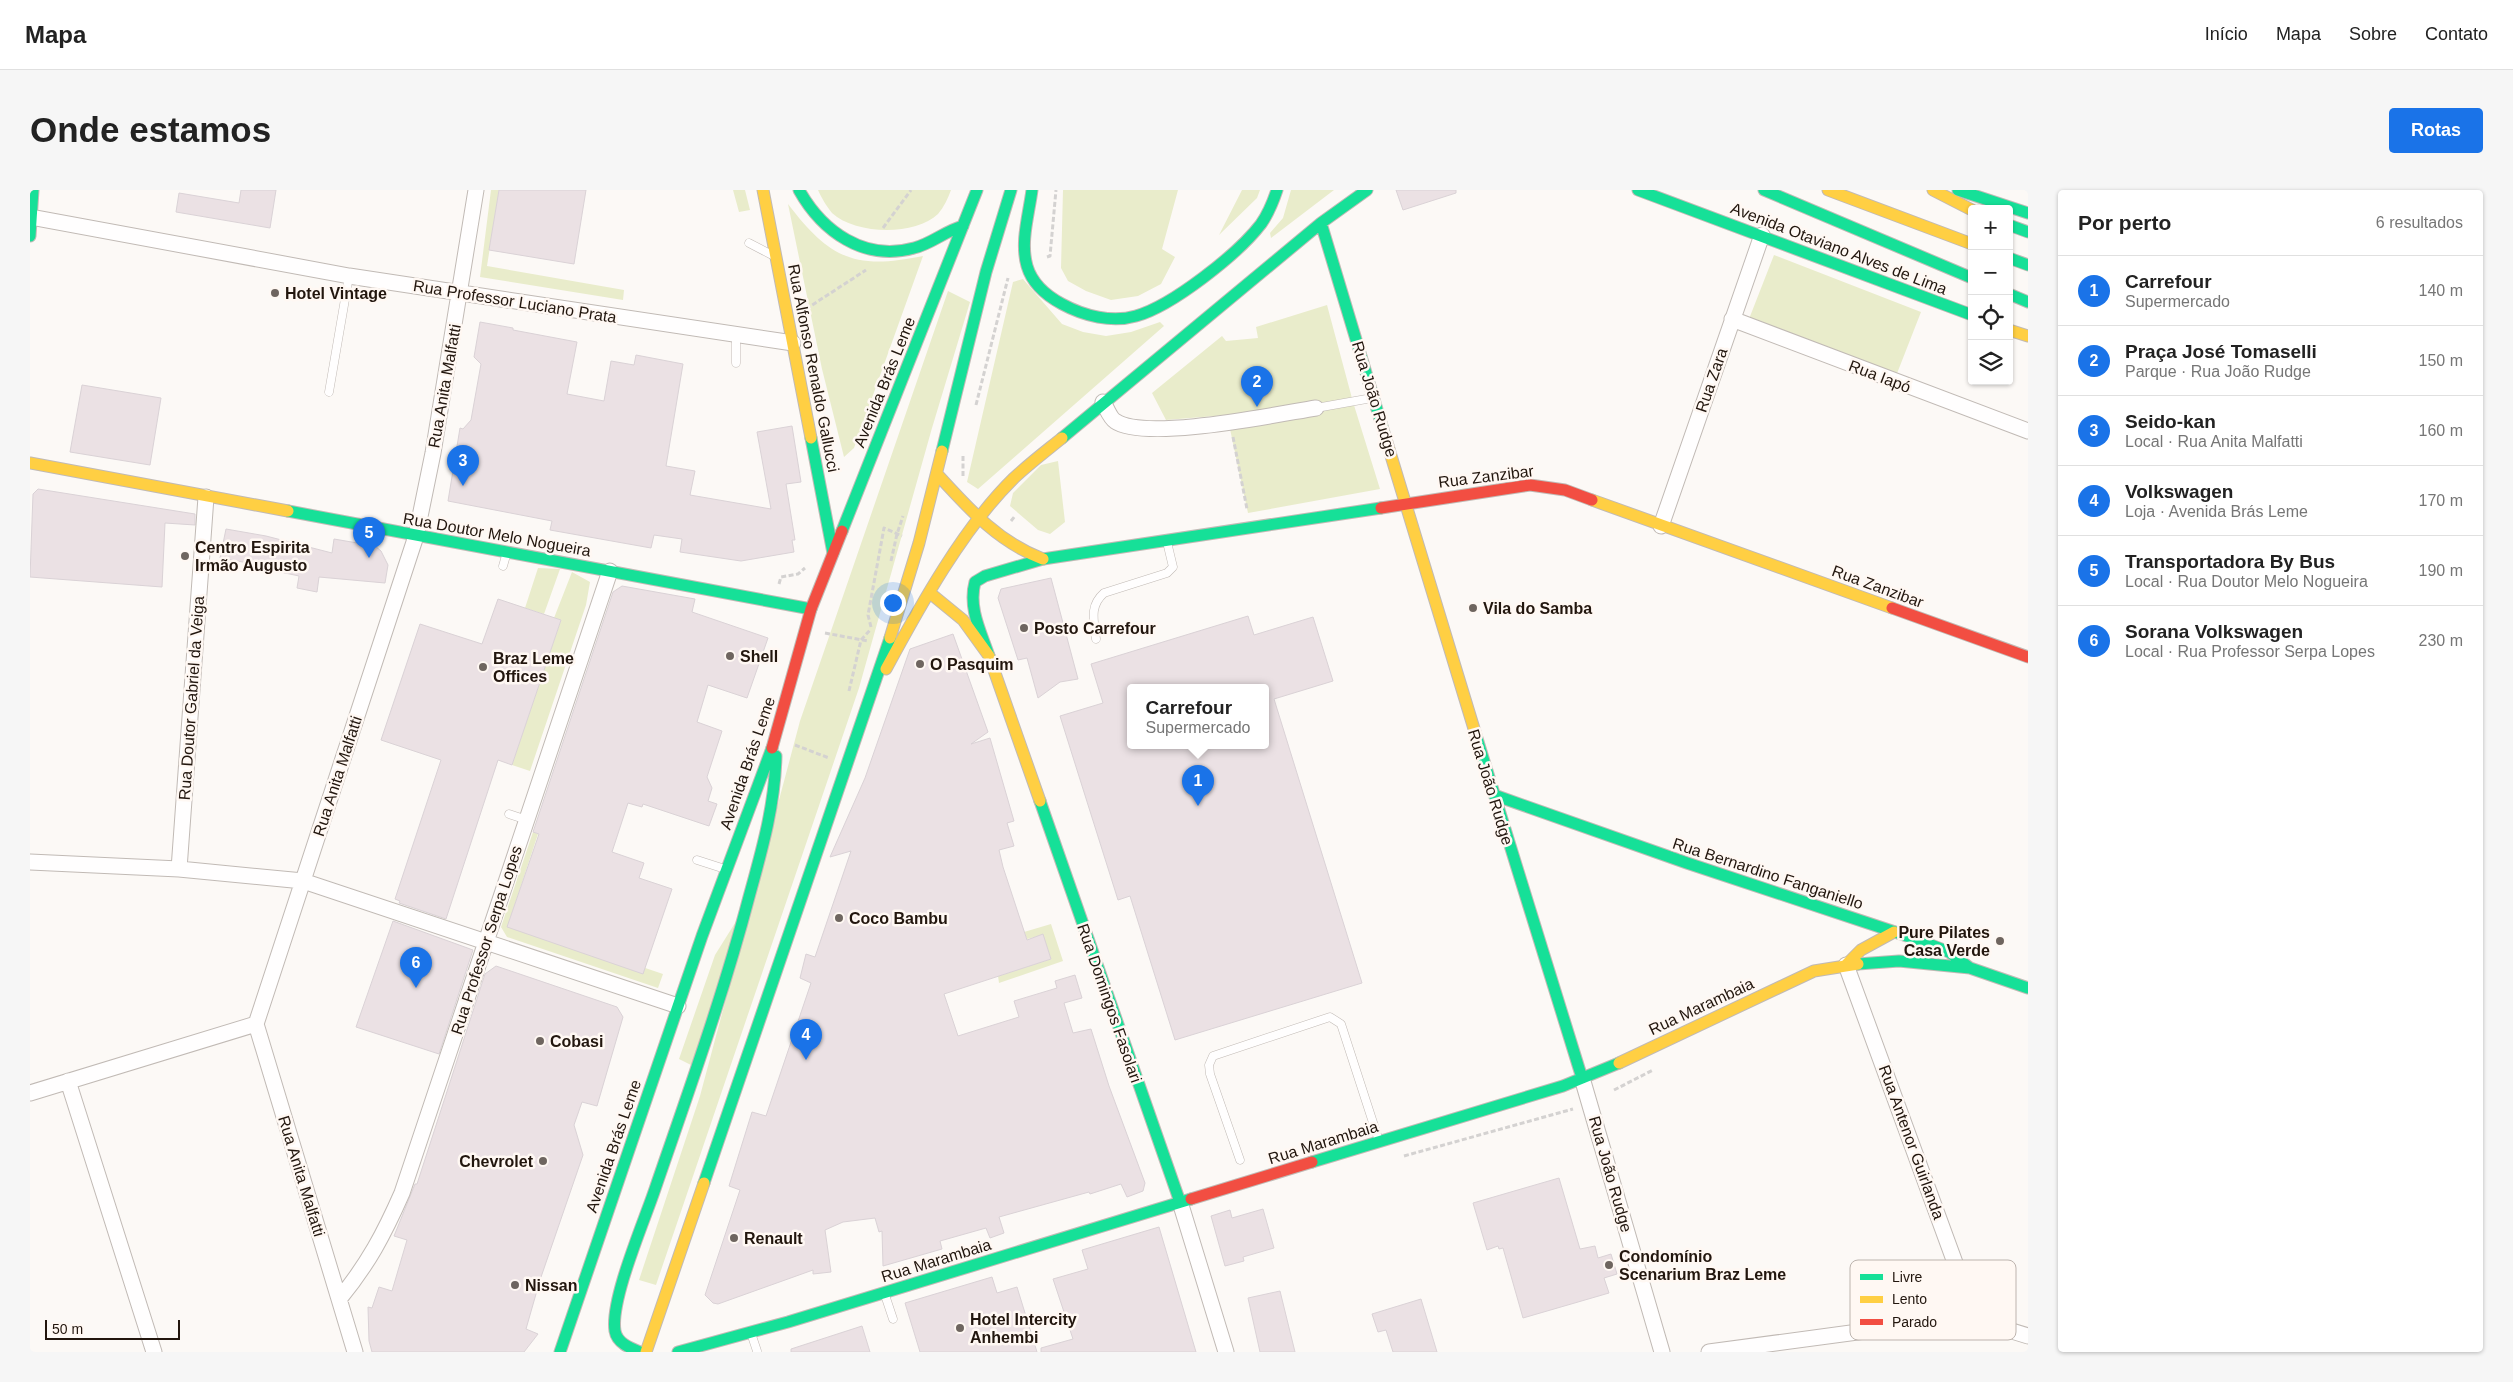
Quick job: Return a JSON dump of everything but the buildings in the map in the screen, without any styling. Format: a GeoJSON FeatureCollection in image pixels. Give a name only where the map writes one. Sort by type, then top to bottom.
{"type":"FeatureCollection","features":[{"type":"Feature","properties":{"kind":"main road"},"geometry":{"type":"LineString","coordinates":[[30,236],[33,190]]}},
{"type":"Feature","properties":{"kind":"main road","name":"Rua Alfonso Renaldo Gallucci"},"geometry":{"type":"LineString","coordinates":[[763,190],[833,553]]}},
{"type":"Feature","properties":{"kind":"main road"},"geometry":{"type":"LineString","coordinates":[[799,190],[810,209],[826,228],[842,240],[863,249],[891,252],[917,247],[948,230],[963,226]]}},
{"type":"Feature","properties":{"kind":"main road","name":"Avenida Brás Leme"},"geometry":{"type":"LineString","coordinates":[[560,1352],[678,1006],[776,738],[811,609],[977,190]]}},
{"type":"Feature","properties":{"kind":"main road"},"geometry":{"type":"LineString","coordinates":[[646,1352],[869,701],[919,543],[986,272],[1011,190]]}},
{"type":"Feature","properties":{"kind":"main road"},"geometry":{"type":"LineString","coordinates":[[1032,190],[1026,251],[1027,266],[1037,284],[1064,305],[1079,312],[1106,319],[1136,316],[1166,302],[1205,274],[1257,230],[1269,211],[1277,190]]}},
{"type":"Feature","properties":{"kind":"main road"},"geometry":{"type":"LineString","coordinates":[[869,701],[930,593],[979,519],[1014,478],[1321,222],[1367,190]]}},
{"type":"Feature","properties":{"kind":"main road","name":"Avenida Otaviano Alves de Lima"},"geometry":{"type":"LineString","coordinates":[[1638,190],[1968,313]]}},
{"type":"Feature","properties":{"kind":"main road"},"geometry":{"type":"LineString","coordinates":[[1764,190],[1968,276]]}},
{"type":"Feature","properties":{"kind":"main road"},"geometry":{"type":"LineString","coordinates":[[1828,190],[1968,242]]}},
{"type":"Feature","properties":{"kind":"main road"},"geometry":{"type":"LineString","coordinates":[[1933,190],[1968,208]]}},
{"type":"Feature","properties":{"kind":"main road"},"geometry":{"type":"LineString","coordinates":[[1958,190],[2028,213]]}},
{"type":"Feature","properties":{"kind":"main road","name":"Rua João Rudge"},"geometry":{"type":"LineString","coordinates":[[1321,222],[1494,795],[1582,1078]]}},
{"type":"Feature","properties":{"kind":"main road"},"geometry":{"type":"LineString","coordinates":[[2013,226],[2028,232]]}},
{"type":"Feature","properties":{"kind":"main road"},"geometry":{"type":"LineString","coordinates":[[2013,259],[2028,265]]}},
{"type":"Feature","properties":{"kind":"main road"},"geometry":{"type":"LineString","coordinates":[[2011,295],[2028,302]]}},
{"type":"Feature","properties":{"kind":"main road"},"geometry":{"type":"LineString","coordinates":[[2013,331],[2028,336]]}},
{"type":"Feature","properties":{"kind":"main road","name":"Rua Doutor Melo Nogueira"},"geometry":{"type":"LineString","coordinates":[[30,463],[206,498],[811,609]]}},
{"type":"Feature","properties":{"kind":"main road"},"geometry":{"type":"LineString","coordinates":[[937,474],[979,519],[1015,548],[1043,559]]}},
{"type":"Feature","properties":{"kind":"main road","name":"Rua Zanzibar"},"geometry":{"type":"LineString","coordinates":[[985,576],[1043,559],[1509,487],[1547,486],[1565,490],[2028,657]]}},
{"type":"Feature","properties":{"kind":"main road","name":"Rua Domingos Fasolari"},"geometry":{"type":"LineString","coordinates":[[985,576],[976,582],[972,592],[973,604],[989,656],[1180,1202]]}},
{"type":"Feature","properties":{"kind":"main road","name":"Rua Domingos Fasolari"},"geometry":{"type":"LineString","coordinates":[[930,593],[963,620],[989,656]]}},
{"type":"Feature","properties":{"kind":"main road"},"geometry":{"type":"LineString","coordinates":[[640,1352],[618,1340],[615,1331],[616,1317],[636,1244],[742,926],[774,793],[776,738]]}},
{"type":"Feature","properties":{"kind":"main road","name":"Rua Bernardino Fanganiello"},"geometry":{"type":"LineString","coordinates":[[1494,795],[1687,863],[1894,932],[1949,952],[1970,968],[2028,988]]}},
{"type":"Feature","properties":{"kind":"main road"},"geometry":{"type":"LineString","coordinates":[[1846,965],[1849,959],[1857,953],[1894,932]]}},
{"type":"Feature","properties":{"kind":"main road","name":"Rua Marambaia"},"geometry":{"type":"LineString","coordinates":[[678,1352],[751,1333],[1563,1086],[1605,1070],[1814,972],[1846,965],[1899,961],[1970,968]]}},
{"type":"Feature","properties":{"kind":"street","name":"Rua Anita Malfatti"},"geometry":{"type":"LineString","coordinates":[[355,1352],[256,1024],[416,536],[433,453],[476,190]]}},
{"type":"Feature","properties":{"kind":"street","name":"Rua Professor Luciano Prata"},"geometry":{"type":"LineString","coordinates":[[31,217],[349,276],[793,343]]}},
{"type":"Feature","properties":{"kind":"street","name":"Rua Zara"},"geometry":{"type":"LineString","coordinates":[[1661,526],[1762,235]]}},
{"type":"Feature","properties":{"kind":"street","name":"Rua Iapó"},"geometry":{"type":"LineString","coordinates":[[1732,320],[2028,431]]}},
{"type":"Feature","properties":{"kind":"street"},"geometry":{"type":"LineString","coordinates":[[1103,402],[1115,421],[1136,428],[1162,430],[1215,425],[1316,408]]}},
{"type":"Feature","properties":{"kind":"street","name":"Rua Doutor Gabriel da Veiga"},"geometry":{"type":"LineString","coordinates":[[179,869],[206,498]]}},
{"type":"Feature","properties":{"kind":"street","name":"Rua Professor Serpa Lopes"},"geometry":{"type":"LineString","coordinates":[[340,1298],[372,1256],[384,1236],[402,1193],[610,571]]}},
{"type":"Feature","properties":{"kind":"street"},"geometry":{"type":"LineString","coordinates":[[30,862],[179,869],[303,880],[678,1006]]}},
{"type":"Feature","properties":{"kind":"street","name":"Rua Antenor Guirlanda"},"geometry":{"type":"LineString","coordinates":[[1846,965],[1954,1260]]}},
{"type":"Feature","properties":{"kind":"street"},"geometry":{"type":"LineString","coordinates":[[30,1093],[256,1024]]}},
{"type":"Feature","properties":{"kind":"street","name":"Rua João Rudge"},"geometry":{"type":"LineString","coordinates":[[1582,1078],[1662,1352]]}},
{"type":"Feature","properties":{"kind":"street"},"geometry":{"type":"LineString","coordinates":[[68,1081],[154,1352]]}},
{"type":"Feature","properties":{"kind":"street","name":"Rua Domingos Fasolari"},"geometry":{"type":"LineString","coordinates":[[1180,1202],[1226,1352]]}},
{"type":"Feature","properties":{"kind":"street"},"geometry":{"type":"LineString","coordinates":[[2016,1332],[2028,1336]]}},
{"type":"Feature","properties":{"kind":"street"},"geometry":{"type":"LineString","coordinates":[[1709,1352],[1850,1333]]}},
{"type":"Feature","properties":{"kind":"lane"},"geometry":{"type":"LineString","coordinates":[[749,243],[776,256]]}},
{"type":"Feature","properties":{"kind":"lane"},"geometry":{"type":"LineString","coordinates":[[329,392],[349,276]]}},
{"type":"Feature","properties":{"kind":"lane"},"geometry":{"type":"LineString","coordinates":[[736,334],[736,363]]}},
{"type":"Feature","properties":{"kind":"lane"},"geometry":{"type":"LineString","coordinates":[[1316,408],[1374,398]]}},
{"type":"Feature","properties":{"kind":"lane"},"geometry":{"type":"LineString","coordinates":[[1096,639],[1092,609],[1096,600],[1104,593],[1167,573],[1172,567],[1167,540]]}},
{"type":"Feature","properties":{"kind":"lane"},"geometry":{"type":"LineString","coordinates":[[503,566],[507,552]]}},
{"type":"Feature","properties":{"kind":"lane"},"geometry":{"type":"LineString","coordinates":[[508,814],[527,820]]}},
{"type":"Feature","properties":{"kind":"lane"},"geometry":{"type":"LineString","coordinates":[[698,860],[727,870]]}},
{"type":"Feature","properties":{"kind":"lane"},"geometry":{"type":"LineString","coordinates":[[1240,1160],[1209,1065],[1213,1056],[1330,1017],[1341,1024],[1379,1143]]}},
{"type":"Feature","properties":{"kind":"lane"},"geometry":{"type":"LineString","coordinates":[[884,1293],[893,1318]]}},
{"type":"Feature","properties":{"kind":"lane"},"geometry":{"type":"LineString","coordinates":[[751,1333],[757,1352]]}},
{"type":"Feature","properties":{"kind":"path"},"geometry":{"type":"LineString","coordinates":[[1232,432],[1248,512]]}},
{"type":"Feature","properties":{"kind":"path"},"geometry":{"type":"LineString","coordinates":[[804,630],[875,642]]}},
{"type":"Feature","properties":{"kind":"path"},"geometry":{"type":"LineString","coordinates":[[776,738],[832,760]]}},
{"type":"Feature","properties":{"kind":"path"},"geometry":{"type":"LineString","coordinates":[[1402,1157],[1573,1109]]}},
{"type":"Feature","properties":{"kind":"green space"},"geometry":{"type":"Polygon","coordinates":[[[491,190],[499,190],[487,266],[624,290],[623,300],[480,277],[491,190]]]}},
{"type":"Feature","properties":{"kind":"green space"},"geometry":{"type":"Polygon","coordinates":[[[733,190],[745,190],[750,210],[739,212],[733,190]]]}},
{"type":"Feature","properties":{"kind":"green space"},"geometry":{"type":"Polygon","coordinates":[[[818,190],[951,190],[938,214],[928,221],[901,229],[885,230],[855,226],[843,220],[832,213],[818,190]]]}},
{"type":"Feature","properties":{"kind":"green space"},"geometry":{"type":"Polygon","coordinates":[[[1063,190],[1178,190],[1162,249],[1175,257],[1161,284],[1138,296],[1111,300],[1086,291],[1068,281],[1061,268],[1063,190]]]}},
{"type":"Feature","properties":{"kind":"green space"},"geometry":{"type":"Polygon","coordinates":[[[1242,190],[1260,190],[1257,198],[1219,235],[1242,190]]]}},
{"type":"Feature","properties":{"kind":"green space"},"geometry":{"type":"Polygon","coordinates":[[[1291,190],[1334,190],[1271,238],[1270,233],[1283,218],[1291,190]]]}},
{"type":"Feature","properties":{"kind":"green space"},"geometry":{"type":"Polygon","coordinates":[[[788,204],[817,237],[831,248],[846,256],[879,262],[923,256],[854,448],[844,457],[822,369],[788,204]]]}},
{"type":"Feature","properties":{"kind":"green space"},"geometry":{"type":"Polygon","coordinates":[[[1774,255],[1921,312],[1896,376],[1749,319],[1774,255]]]}},
{"type":"Feature","properties":{"kind":"green space"},"geometry":{"type":"Polygon","coordinates":[[[1023,279],[1062,324],[1083,332],[1106,336],[1131,332],[1160,322],[1164,326],[978,489],[967,482],[1013,282],[1023,279]]]}},
{"type":"Feature","properties":{"kind":"green space"},"geometry":{"type":"Polygon","coordinates":[[[948,291],[970,302],[932,428],[859,688],[656,1285],[639,1280],[700,1096],[747,920],[691,1065],[679,1059],[715,955],[740,915],[749,913],[800,721],[948,291]]]}},
{"type":"Feature","properties":{"kind":"green space"},"geometry":{"type":"Polygon","coordinates":[[[1327,305],[1353,402],[1380,489],[1248,513],[1227,415],[1166,420],[1152,393],[1222,336],[1226,341],[1258,338],[1256,327],[1327,305]]]}},
{"type":"Feature","properties":{"kind":"green space"},"geometry":{"type":"Polygon","coordinates":[[[1058,461],[1065,522],[1050,534],[1038,530],[1010,506],[1013,493],[1041,465],[1058,461]]]}},
{"type":"Feature","properties":{"kind":"green space"},"geometry":{"type":"Polygon","coordinates":[[[538,568],[560,569],[544,614],[525,608],[538,568]]]}},
{"type":"Feature","properties":{"kind":"green space"},"geometry":{"type":"Polygon","coordinates":[[[572,572],[590,582],[586,605],[530,771],[512,765],[561,620],[554,618],[572,572]]]}},
{"type":"Feature","properties":{"kind":"green space"},"geometry":{"type":"Polygon","coordinates":[[[533,832],[538,834],[509,922],[663,974],[658,988],[507,937],[501,927],[533,832]]]}},
{"type":"Feature","properties":{"kind":"green space"},"geometry":{"type":"Polygon","coordinates":[[[1051,924],[1063,961],[999,983],[998,976],[1051,959],[1043,935],[1027,939],[1024,932],[1051,924]]]}},
{"type":"Feature","properties":{"kind":"traffic: fast"},"geometry":{"type":"LineString","coordinates":[[30,236],[33,190]]}},
{"type":"Feature","properties":{"kind":"traffic: fast"},"geometry":{"type":"LineString","coordinates":[[799,190],[808,205],[832,230],[846,240],[878,251],[914,248],[963,226]]}},
{"type":"Feature","properties":{"kind":"traffic: fast"},"geometry":{"type":"LineString","coordinates":[[842,531],[977,190]]}},
{"type":"Feature","properties":{"kind":"traffic: fast"},"geometry":{"type":"LineString","coordinates":[[942,451],[986,272],[1011,190]]}},
{"type":"Feature","properties":{"kind":"traffic: fast"},"geometry":{"type":"LineString","coordinates":[[1032,190],[1024,247],[1027,266],[1032,278],[1056,301],[1089,315],[1117,319],[1136,316],[1167,302],[1221,264],[1261,224],[1277,190]]}},
{"type":"Feature","properties":{"kind":"traffic: fast"},"geometry":{"type":"LineString","coordinates":[[1321,223],[1367,190]]}},
{"type":"Feature","properties":{"kind":"traffic: fast"},"geometry":{"type":"LineString","coordinates":[[1638,190],[1968,314]]}},
{"type":"Feature","properties":{"kind":"traffic: fast"},"geometry":{"type":"LineString","coordinates":[[1764,190],[1968,276]]}},
{"type":"Feature","properties":{"kind":"traffic: fast"},"geometry":{"type":"LineString","coordinates":[[1958,190],[2028,213]]}},
{"type":"Feature","properties":{"kind":"traffic: fast"},"geometry":{"type":"LineString","coordinates":[[1062,438],[1321,223],[1385,436]]}},
{"type":"Feature","properties":{"kind":"traffic: fast"},"geometry":{"type":"LineString","coordinates":[[2013,226],[2028,232]]}},
{"type":"Feature","properties":{"kind":"traffic: fast"},"geometry":{"type":"LineString","coordinates":[[2013,259],[2028,265]]}},
{"type":"Feature","properties":{"kind":"traffic: fast"},"geometry":{"type":"LineString","coordinates":[[2011,295],[2028,302]]}},
{"type":"Feature","properties":{"kind":"traffic: fast"},"geometry":{"type":"LineString","coordinates":[[811,438],[833,553]]}},
{"type":"Feature","properties":{"kind":"traffic: fast"},"geometry":{"type":"LineString","coordinates":[[989,656],[976,620],[973,601],[975,582],[985,576],[1043,559],[1381,508]]}},
{"type":"Feature","properties":{"kind":"traffic: fast"},"geometry":{"type":"LineString","coordinates":[[288,511],[811,609]]}},
{"type":"Feature","properties":{"kind":"traffic: fast"},"geometry":{"type":"LineString","coordinates":[[704,1183],[890,638]]}},
{"type":"Feature","properties":{"kind":"traffic: fast"},"geometry":{"type":"LineString","coordinates":[[1475,732],[1582,1078]]}},
{"type":"Feature","properties":{"kind":"traffic: fast"},"geometry":{"type":"LineString","coordinates":[[560,1352],[702,936],[772,748]]}},
{"type":"Feature","properties":{"kind":"traffic: fast"},"geometry":{"type":"LineString","coordinates":[[640,1352],[624,1344],[616,1335],[615,1317],[618,1300],[629,1261],[705,1044],[739,934],[767,827],[773,792],[776,756]]}},
{"type":"Feature","properties":{"kind":"traffic: fast"},"geometry":{"type":"LineString","coordinates":[[1494,795],[1687,863],[1913,938],[1949,952],[1970,968],[2028,988]]}},
{"type":"Feature","properties":{"kind":"traffic: fast"},"geometry":{"type":"LineString","coordinates":[[1040,801],[1180,1202]]}},
{"type":"Feature","properties":{"kind":"traffic: fast"},"geometry":{"type":"LineString","coordinates":[[1858,964],[1899,961],[1970,968]]}},
{"type":"Feature","properties":{"kind":"traffic: fast"},"geometry":{"type":"LineString","coordinates":[[1312,1162],[1563,1086],[1619,1063]]}},
{"type":"Feature","properties":{"kind":"traffic: fast"},"geometry":{"type":"LineString","coordinates":[[678,1352],[788,1322],[1191,1199]]}},
{"type":"Feature","properties":{"kind":"traffic: slow"},"geometry":{"type":"LineString","coordinates":[[763,190],[811,438]]}},
{"type":"Feature","properties":{"kind":"traffic: slow"},"geometry":{"type":"LineString","coordinates":[[1828,190],[1968,242]]}},
{"type":"Feature","properties":{"kind":"traffic: slow"},"geometry":{"type":"LineString","coordinates":[[1933,190],[1968,208]]}},
{"type":"Feature","properties":{"kind":"traffic: slow"},"geometry":{"type":"LineString","coordinates":[[2013,331],[2028,336]]}},
{"type":"Feature","properties":{"kind":"traffic: slow"},"geometry":{"type":"LineString","coordinates":[[1385,436],[1475,732]]}},
{"type":"Feature","properties":{"kind":"traffic: slow"},"geometry":{"type":"LineString","coordinates":[[886,669],[928,594],[977,520],[1014,478],[1062,438]]}},
{"type":"Feature","properties":{"kind":"traffic: slow"},"geometry":{"type":"LineString","coordinates":[[890,638],[919,543],[942,451]]}},
{"type":"Feature","properties":{"kind":"traffic: slow"},"geometry":{"type":"LineString","coordinates":[[30,463],[288,511]]}},
{"type":"Feature","properties":{"kind":"traffic: slow"},"geometry":{"type":"LineString","coordinates":[[937,474],[973,512],[998,534],[1027,552],[1043,559]]}},
{"type":"Feature","properties":{"kind":"traffic: slow"},"geometry":{"type":"LineString","coordinates":[[1592,500],[1892,608]]}},
{"type":"Feature","properties":{"kind":"traffic: slow"},"geometry":{"type":"LineString","coordinates":[[930,593],[963,620],[989,656],[1040,801]]}},
{"type":"Feature","properties":{"kind":"traffic: slow"},"geometry":{"type":"LineString","coordinates":[[1846,965],[1861,950],[1894,932]]}},
{"type":"Feature","properties":{"kind":"traffic: slow"},"geometry":{"type":"LineString","coordinates":[[1619,1063],[1814,971],[1858,964]]}},
{"type":"Feature","properties":{"kind":"traffic: slow"},"geometry":{"type":"LineString","coordinates":[[646,1352],[704,1183]]}},
{"type":"Feature","properties":{"kind":"traffic: jam"},"geometry":{"type":"LineString","coordinates":[[1381,508],[1530,485],[1565,490],[1592,500]]}},
{"type":"Feature","properties":{"kind":"traffic: jam"},"geometry":{"type":"LineString","coordinates":[[772,748],[811,609],[842,531]]}},
{"type":"Feature","properties":{"kind":"traffic: jam"},"geometry":{"type":"LineString","coordinates":[[1892,608],[2028,657]]}},
{"type":"Feature","properties":{"kind":"traffic: jam"},"geometry":{"type":"LineString","coordinates":[[1191,1199],[1312,1162]]}},
{"type":"Feature","properties":{"kind":"place","name":"Hotel Vintage"},"geometry":{"type":"Point","coordinates":[275,293]}},
{"type":"Feature","properties":{"kind":"place","name":"Praça José Tomaselli"},"geometry":{"type":"Point","coordinates":[1257,407]}},
{"type":"Feature","properties":{"kind":"place","name":"Seido-kan"},"geometry":{"type":"Point","coordinates":[463,486]}},
{"type":"Feature","properties":{"kind":"place","name":"Centro Espirita Irmão Augusto"},"geometry":{"type":"Point","coordinates":[185,556]}},
{"type":"Feature","properties":{"kind":"place","name":"Transportadora By Bus"},"geometry":{"type":"Point","coordinates":[369,558]}},
{"type":"Feature","properties":{"kind":"place","name":"Vila do Samba"},"geometry":{"type":"Point","coordinates":[1473,608]}},
{"type":"Feature","properties":{"kind":"place","name":"Posto Carrefour"},"geometry":{"type":"Point","coordinates":[1024,628]}},
{"type":"Feature","properties":{"kind":"place","name":"Shell"},"geometry":{"type":"Point","coordinates":[730,656]}},
{"type":"Feature","properties":{"kind":"place","name":"O Pasquim"},"geometry":{"type":"Point","coordinates":[920,664]}},
{"type":"Feature","properties":{"kind":"place","name":"Braz Leme Offices"},"geometry":{"type":"Point","coordinates":[483,667]}},
{"type":"Feature","properties":{"kind":"place","name":"Carrefour"},"geometry":{"type":"Point","coordinates":[1198,806]}},
{"type":"Feature","properties":{"kind":"place","name":"Coco Bambu"},"geometry":{"type":"Point","coordinates":[839,918]}},
{"type":"Feature","properties":{"kind":"place","name":"Pure Pilates Casa Verde"},"geometry":{"type":"Point","coordinates":[2000,941]}},
{"type":"Feature","properties":{"kind":"place","name":"Sorana Volkswagen"},"geometry":{"type":"Point","coordinates":[416,988]}},
{"type":"Feature","properties":{"kind":"place","name":"Cobasi"},"geometry":{"type":"Point","coordinates":[540,1041]}},
{"type":"Feature","properties":{"kind":"place","name":"Volkswagen"},"geometry":{"type":"Point","coordinates":[806,1060]}},
{"type":"Feature","properties":{"kind":"place","name":"Chevrolet"},"geometry":{"type":"Point","coordinates":[543,1161]}},
{"type":"Feature","properties":{"kind":"place","name":"Renault"},"geometry":{"type":"Point","coordinates":[734,1238]}},
{"type":"Feature","properties":{"kind":"place","name":"Condomínio Scenarium Braz Leme"},"geometry":{"type":"Point","coordinates":[1609,1265]}},
{"type":"Feature","properties":{"kind":"place","name":"Nissan"},"geometry":{"type":"Point","coordinates":[515,1285]}},
{"type":"Feature","properties":{"kind":"place","name":"Hotel Intercity Anhembi"},"geometry":{"type":"Point","coordinates":[960,1328]}}]}
